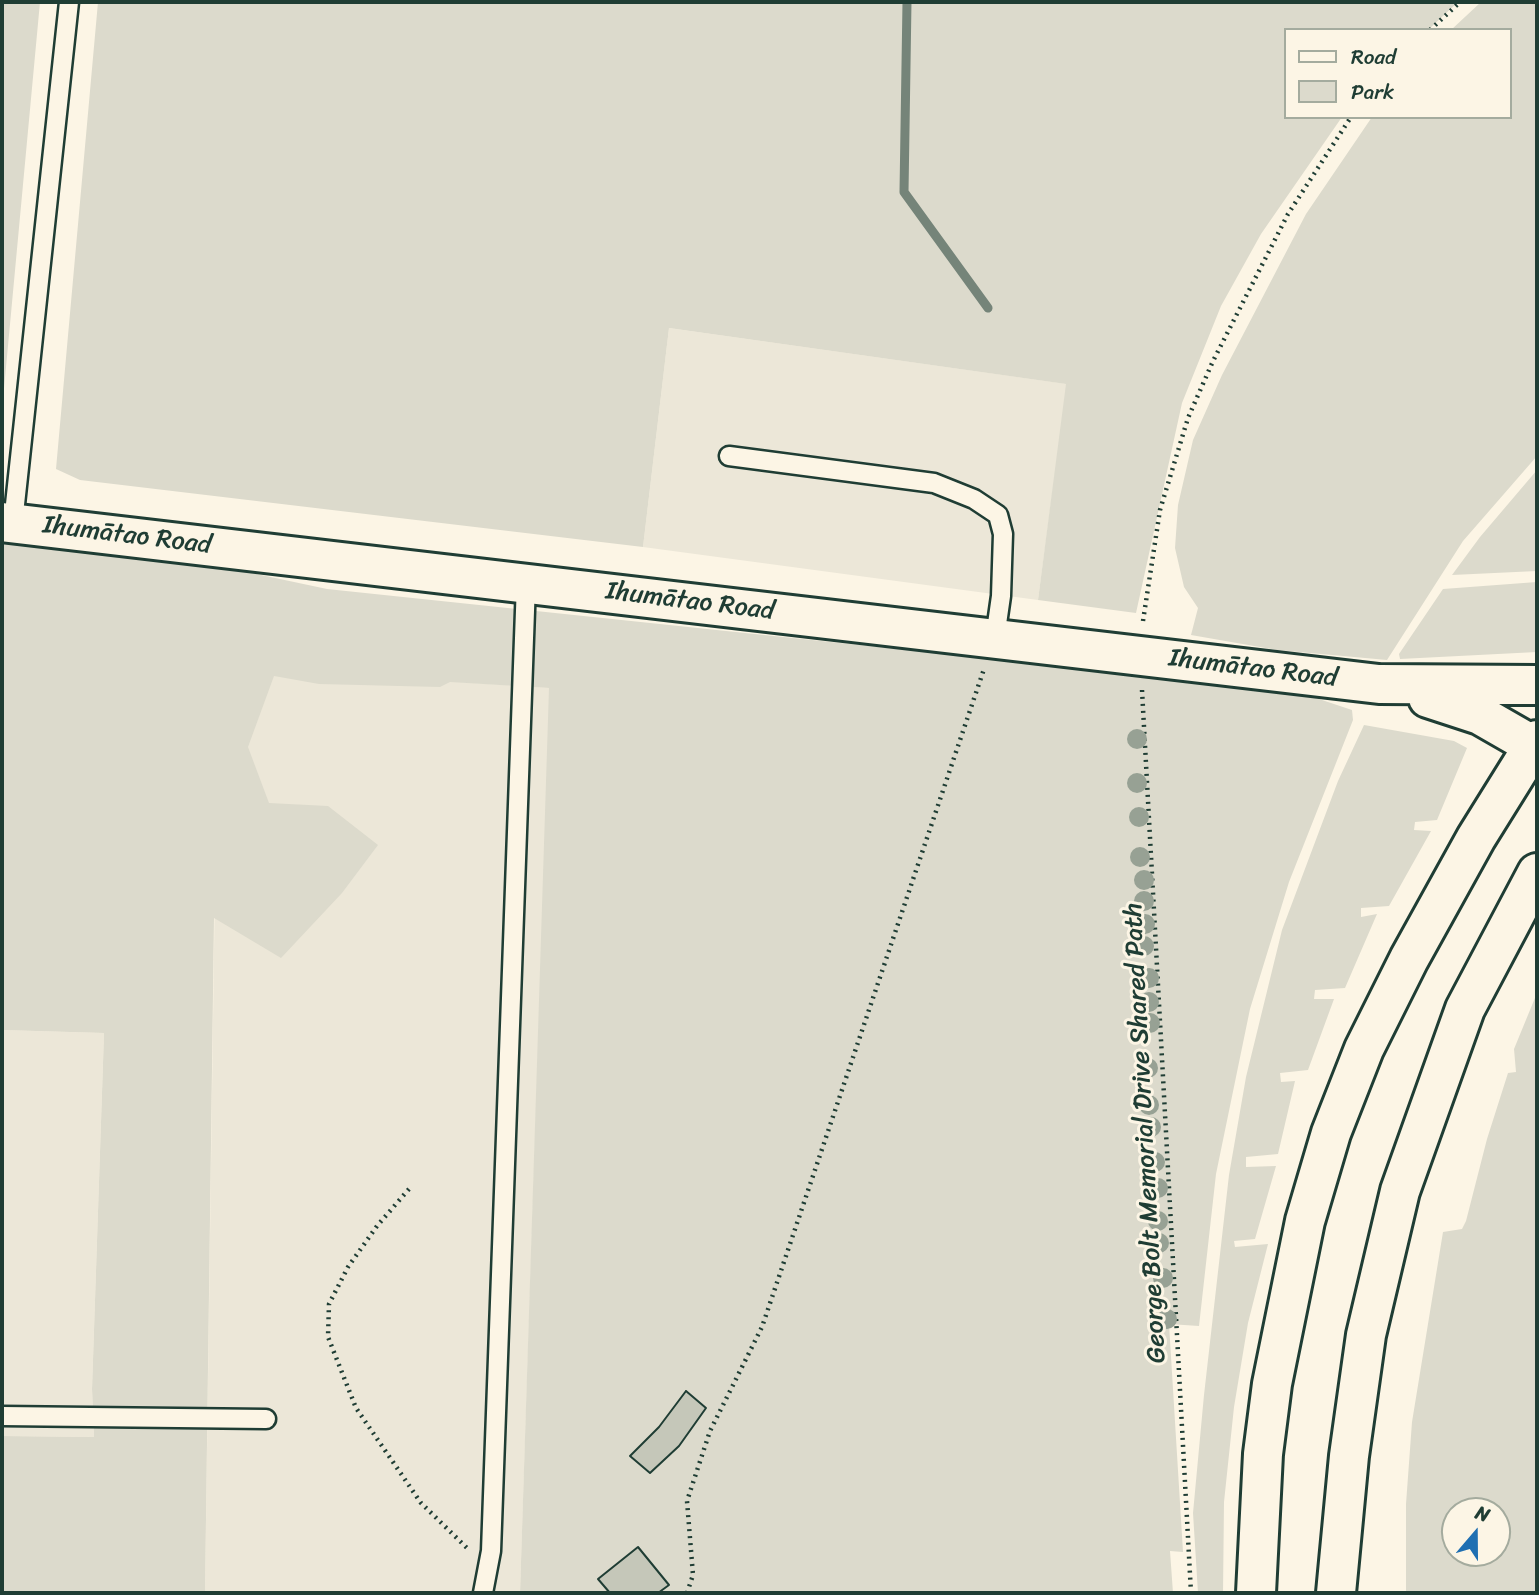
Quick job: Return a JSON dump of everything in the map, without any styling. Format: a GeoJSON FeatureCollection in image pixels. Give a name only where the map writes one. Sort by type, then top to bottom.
{"type":"FeatureCollection","features":[{"type":"Feature","properties":{"kind":"street","name":"Ihumātao Road"},"geometry":{"type":"LineString","coordinates":[[7,523],[1378,684],[1537,685]]}},
{"type":"Feature","properties":{"kind":"street","name":"Ihumātao Road"},"geometry":{"type":"LineString","coordinates":[[1378,684],[1453,704],[1536,743]]}},
{"type":"Feature","properties":{"kind":"street"},"geometry":{"type":"LineString","coordinates":[[1256,1593],[1263,1454],[1272,1384],[1305,1221],[1331,1133],[1364,1049],[1409,959],[1476,838],[1536,743]]}},
{"type":"Feature","properties":{"kind":"street"},"geometry":{"type":"LineString","coordinates":[[1336,1593],[1349,1456],[1367,1335],[1400,1191],[1465,1009],[1537,873]]}},
{"type":"Feature","properties":{"kind":"lane"},"geometry":{"type":"LineString","coordinates":[[7,523],[69,2]]}},
{"type":"Feature","properties":{"kind":"lane"},"geometry":{"type":"LineString","coordinates":[[729,456],[934,484],[975,499],[998,515],[1003,534],[1001,596],[995,639]]}},
{"type":"Feature","properties":{"kind":"lane"},"geometry":{"type":"LineString","coordinates":[[483,1593],[492,1523],[526,583]]}},
{"type":"Feature","properties":{"kind":"lane"},"geometry":{"type":"LineString","coordinates":[[2,1416],[266,1419]]}},
{"type":"Feature","properties":{"kind":"path"},"geometry":{"type":"LineString","coordinates":[[1432,28],[1460,2]]}},
{"type":"Feature","properties":{"kind":"path"},"geometry":{"type":"LineString","coordinates":[[1143,629],[1145,595],[1160,510],[1188,418],[1213,360],[1288,214],[1350,119]]}},
{"type":"Feature","properties":{"kind":"path"},"geometry":{"type":"LineString","coordinates":[[687,1593],[693,1575],[687,1501],[710,1431],[762,1327],[995,639]]}},
{"type":"Feature","properties":{"kind":"path","name":"George Bolt Memorial Drive Shared Path"},"geometry":{"type":"LineString","coordinates":[[1142,681],[1191,1593]]}},
{"type":"Feature","properties":{"kind":"path"},"geometry":{"type":"LineString","coordinates":[[409,1189],[377,1226],[348,1267],[329,1304],[328,1336],[356,1408],[421,1503],[488,1568]]}},
{"type":"Feature","properties":{"kind":"shaded area"},"geometry":{"type":"Polygon","coordinates":[[[669,328],[1067,384],[1038,600],[643,547],[669,328]]]}},
{"type":"Feature","properties":{"kind":"shaded area"},"geometry":{"type":"Polygon","coordinates":[[[218,666],[550,688],[520,1593],[205,1593],[218,666]]]}},
{"type":"Feature","properties":{"kind":"shaded area"},"geometry":{"type":"Polygon","coordinates":[[[2,1030],[104,1033],[92,1389],[94,1437],[2,1436],[2,1030]]]}},
{"type":"Feature","properties":{"kind":"green space"},"geometry":{"type":"Polygon","coordinates":[[[2,2],[40,2],[2,410],[2,2]]]}},
{"type":"Feature","properties":{"kind":"green space"},"geometry":{"type":"Polygon","coordinates":[[[98,2],[1458,2],[1430,28],[1284,28],[1284,119],[1341,119],[1261,234],[1221,306],[1182,403],[1136,613],[1038,600],[1066,384],[669,328],[643,547],[80,480],[56,469],[98,2]]]}},
{"type":"Feature","properties":{"kind":"green space"},"geometry":{"type":"Polygon","coordinates":[[[1481,2],[1537,2],[1537,456],[1463,541],[1387,660],[1277,650],[1191,635],[1198,608],[1184,587],[1175,548],[1178,505],[1193,440],[1222,375],[1306,214],[1371,119],[1511,119],[1511,28],[1453,28],[1481,2]]]}},
{"type":"Feature","properties":{"kind":"green space"},"geometry":{"type":"Polygon","coordinates":[[[1537,470],[1537,571],[1452,575],[1480,537],[1537,470]]]}},
{"type":"Feature","properties":{"kind":"green space"},"geometry":{"type":"Polygon","coordinates":[[[2,538],[181,558],[327,589],[1249,686],[1243,689],[1316,698],[1352,710],[1353,720],[1289,882],[1250,1009],[1216,1174],[1199,1326],[1169,1324],[1183,1552],[1170,1551],[1173,1593],[520,1593],[549,688],[450,682],[440,687],[319,684],[274,676],[248,747],[269,803],[328,806],[378,845],[342,893],[281,958],[214,918],[205,1593],[2,1593],[2,1436],[94,1437],[92,1389],[104,1033],[2,1030],[2,538]]]}},
{"type":"Feature","properties":{"kind":"green space"},"geometry":{"type":"Polygon","coordinates":[[[1537,582],[1537,652],[1400,659],[1399,654],[1443,589],[1537,582]]]}},
{"type":"Feature","properties":{"kind":"green space"},"geometry":{"type":"Polygon","coordinates":[[[1364,725],[1454,741],[1467,748],[1437,820],[1415,822],[1414,830],[1431,831],[1389,906],[1361,908],[1361,917],[1377,914],[1345,988],[1315,990],[1314,999],[1334,999],[1308,1070],[1280,1073],[1281,1082],[1295,1081],[1278,1154],[1246,1157],[1246,1167],[1276,1166],[1255,1239],[1234,1241],[1235,1247],[1268,1244],[1248,1323],[1234,1407],[1224,1502],[1223,1593],[1198,1593],[1193,1513],[1229,1175],[1246,1077],[1282,930],[1338,781],[1364,725]]]}},
{"type":"Feature","properties":{"kind":"green space"},"geometry":{"type":"Polygon","coordinates":[[[1537,993],[1537,1593],[1406,1593],[1406,1504],[1412,1422],[1443,1232],[1462,1229],[1466,1221],[1487,1139],[1508,1073],[1516,1072],[1514,1049],[1537,993]]]}},
{"type":"Feature","properties":{"kind":"building"},"geometry":{"type":"Polygon","coordinates":[[[686,1391],[706,1408],[679,1446],[650,1473],[630,1456],[659,1427],[686,1391]]]}},
{"type":"Feature","properties":{"kind":"building"},"geometry":{"type":"Polygon","coordinates":[[[638,1547],[669,1585],[658,1593],[610,1593],[598,1579],[638,1547]]]}},
{"type":"Feature","properties":{"kind":"waterway"},"geometry":{"type":"LineString","coordinates":[[907,2],[904,192],[988,308]]}}]}
